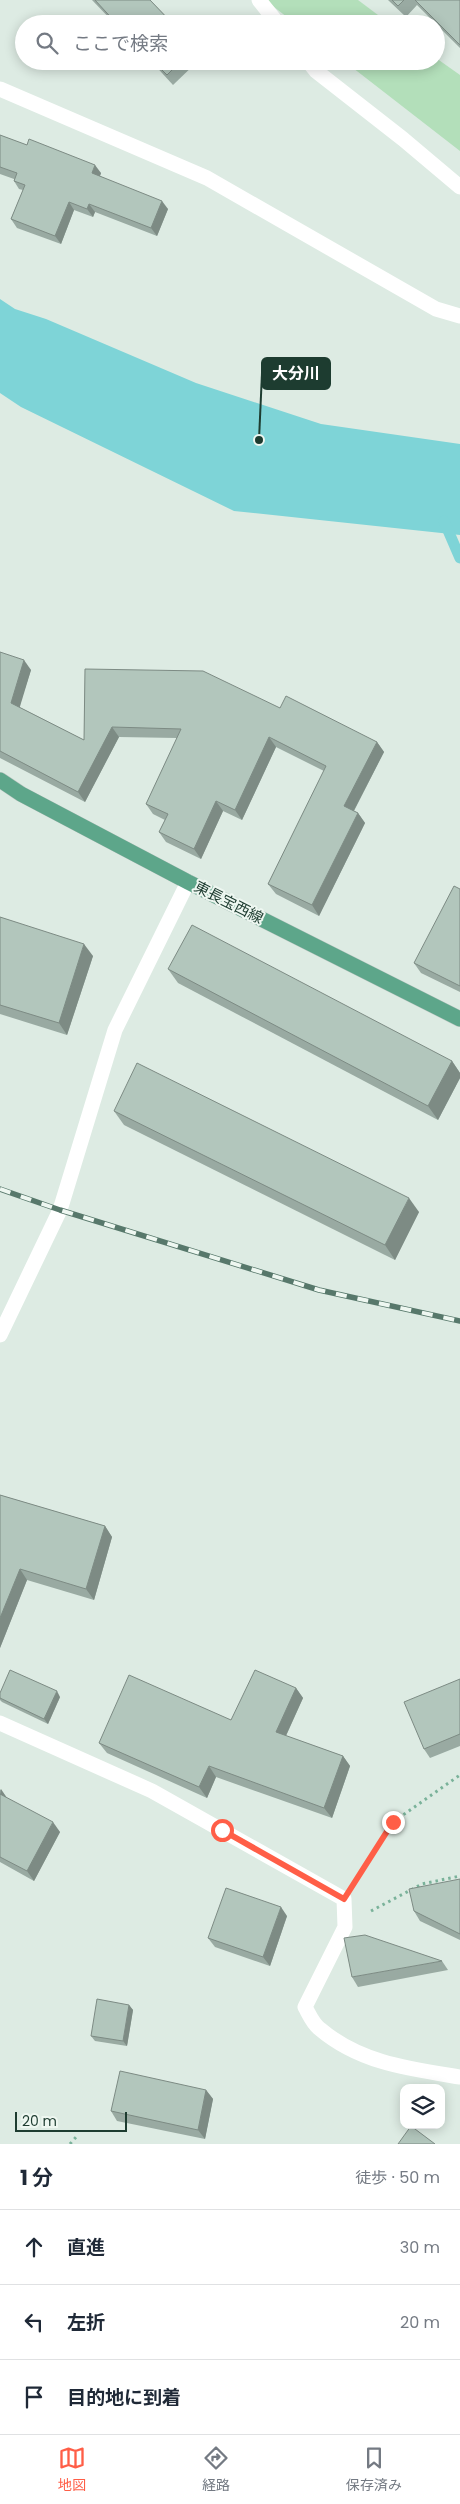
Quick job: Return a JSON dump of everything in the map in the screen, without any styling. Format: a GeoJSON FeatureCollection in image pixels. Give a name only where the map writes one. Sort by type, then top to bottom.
{"type":"FeatureCollection","features":[{"type":"Feature","properties":{"kind":"main road","name":"東長宝西線"},"geometry":{"type":"LineString","coordinates":[[0,780],[22,794],[188,882],[460,1019]]}},
{"type":"Feature","properties":{"kind":"street"},"geometry":{"type":"LineString","coordinates":[[259,0],[271,15]]}},
{"type":"Feature","properties":{"kind":"street"},"geometry":{"type":"LineString","coordinates":[[315,70],[403,139],[460,187]]}},
{"type":"Feature","properties":{"kind":"street"},"geometry":{"type":"LineString","coordinates":[[0,90],[207,178],[436,309],[460,316]]}},
{"type":"Feature","properties":{"kind":"street"},"geometry":{"type":"LineString","coordinates":[[0,1335],[60,1210],[115,1030],[188,882]]}},
{"type":"Feature","properties":{"kind":"street"},"geometry":{"type":"LineString","coordinates":[[0,1723],[152,1791],[344,1899],[345,1927],[305,2007],[318,2028],[352,2051],[391,2066],[460,2077]]}},
{"type":"Feature","properties":{"kind":"path"},"geometry":{"type":"LineString","coordinates":[[344,1899],[393,1822],[460,1775]]}},
{"type":"Feature","properties":{"kind":"path"},"geometry":{"type":"LineString","coordinates":[[364,1915],[422,1884],[460,1876]]}},
{"type":"Feature","properties":{"kind":"path"},"geometry":{"type":"LineString","coordinates":[[70,2144],[78,2136]]}},
{"type":"Feature","properties":{"kind":"green space"},"geometry":{"type":"Polygon","coordinates":[[[265,0],[358,0],[378,15],[284,15],[265,0]]]}},
{"type":"Feature","properties":{"kind":"green space"},"geometry":{"type":"Polygon","coordinates":[[[445,64],[460,75],[460,151],[356,70],[445,70],[445,64]]]}},
{"type":"Feature","properties":{"kind":"water"},"geometry":{"type":"Polygon","coordinates":[[[0,299],[15,309],[46,319],[196,383],[321,424],[460,444],[460,535],[234,511],[21,407],[0,393],[0,299]]]}},
{"type":"Feature","properties":{"kind":"building"},"geometry":{"type":"Polygon","coordinates":[[[95,0],[150,0],[164,15],[109,15],[95,0]]]}},
{"type":"Feature","properties":{"kind":"building"},"geometry":{"type":"Polygon","coordinates":[[[392,0],[404,0],[398,6],[392,0]]]}},
{"type":"Feature","properties":{"kind":"building"},"geometry":{"type":"Polygon","coordinates":[[[415,0],[460,0],[460,45],[445,30],[445,15],[430,15],[415,0]]]}},
{"type":"Feature","properties":{"kind":"building"},"geometry":{"type":"Polygon","coordinates":[[[162,70],[172,70],[167,75],[162,70]]]}},
{"type":"Feature","properties":{"kind":"building"},"geometry":{"type":"Polygon","coordinates":[[[0,135],[27,145],[29,139],[95,165],[92,173],[162,201],[151,228],[89,204],[87,209],[69,202],[55,236],[11,219],[25,185],[14,181],[17,173],[0,167],[0,135]]]}},
{"type":"Feature","properties":{"kind":"building"},"geometry":{"type":"Polygon","coordinates":[[[0,652],[24,660],[11,703],[84,740],[85,669],[203,671],[280,708],[286,696],[377,742],[344,806],[358,813],[312,905],[268,884],[326,766],[269,737],[235,810],[216,801],[194,849],[159,832],[168,814],[146,804],[181,729],[112,727],[78,792],[0,751],[0,652]]]}},
{"type":"Feature","properties":{"kind":"building"},"geometry":{"type":"Polygon","coordinates":[[[454,886],[460,889],[460,986],[414,963],[454,886]]]}},
{"type":"Feature","properties":{"kind":"building"},"geometry":{"type":"Polygon","coordinates":[[[0,917],[84,944],[59,1023],[0,1005],[0,917]]]}},
{"type":"Feature","properties":{"kind":"building"},"geometry":{"type":"Polygon","coordinates":[[[192,925],[452,1061],[428,1106],[168,969],[192,925]]]}},
{"type":"Feature","properties":{"kind":"building"},"geometry":{"type":"Polygon","coordinates":[[[137,1063],[409,1198],[385,1245],[114,1111],[137,1063]]]}},
{"type":"Feature","properties":{"kind":"building"},"geometry":{"type":"Polygon","coordinates":[[[0,1495],[105,1526],[86,1589],[20,1569],[0,1618],[0,1495]]]}},
{"type":"Feature","properties":{"kind":"building"},"geometry":{"type":"Polygon","coordinates":[[[10,1670],[57,1691],[44,1719],[0,1698],[0,1693],[10,1670]]]}},
{"type":"Feature","properties":{"kind":"building"},"geometry":{"type":"Polygon","coordinates":[[[255,1670],[296,1688],[276,1732],[343,1756],[324,1808],[209,1766],[199,1787],[99,1743],[129,1675],[231,1720],[255,1670]]]}},
{"type":"Feature","properties":{"kind":"building"},"geometry":{"type":"Polygon","coordinates":[[[460,1679],[460,1734],[424,1749],[404,1702],[460,1679]]]}},
{"type":"Feature","properties":{"kind":"building"},"geometry":{"type":"Polygon","coordinates":[[[0,1794],[53,1822],[27,1871],[0,1857],[0,1794]]]}},
{"type":"Feature","properties":{"kind":"building"},"geometry":{"type":"Polygon","coordinates":[[[460,1879],[460,1934],[414,1911],[409,1889],[460,1879]]]}},
{"type":"Feature","properties":{"kind":"building"},"geometry":{"type":"Polygon","coordinates":[[[226,1888],[281,1907],[263,1957],[208,1938],[226,1888]]]}},
{"type":"Feature","properties":{"kind":"building"},"geometry":{"type":"Polygon","coordinates":[[[365,1935],[442,1961],[352,1977],[344,1938],[365,1935]]]}},
{"type":"Feature","properties":{"kind":"building"},"geometry":{"type":"Polygon","coordinates":[[[97,1999],[129,2005],[123,2041],[91,2036],[97,1999]]]}},
{"type":"Feature","properties":{"kind":"building"},"geometry":{"type":"Polygon","coordinates":[[[120,2071],[206,2090],[198,2130],[111,2111],[120,2071]]]}},
{"type":"Feature","properties":{"kind":"building"},"geometry":{"type":"Polygon","coordinates":[[[409,2129],[415,2129],[435,2144],[398,2144],[409,2129]]]}},
{"type":"Feature","properties":{"kind":"waterway"},"geometry":{"type":"LineString","coordinates":[[444,521],[460,558]]}},
{"type":"Feature","properties":{"kind":"railway"},"geometry":{"type":"LineString","coordinates":[[0,1189],[60,1210],[319,1290],[460,1321]]}},
{"type":"Feature","properties":{"kind":"place","name":"大分川"},"geometry":{"type":"Point","coordinates":[259,440]}},
{"type":"Feature","properties":{"kind":"route"},"geometry":{"type":"LineString","coordinates":[[222,1830],[344,1899],[393,1822]]}}]}
